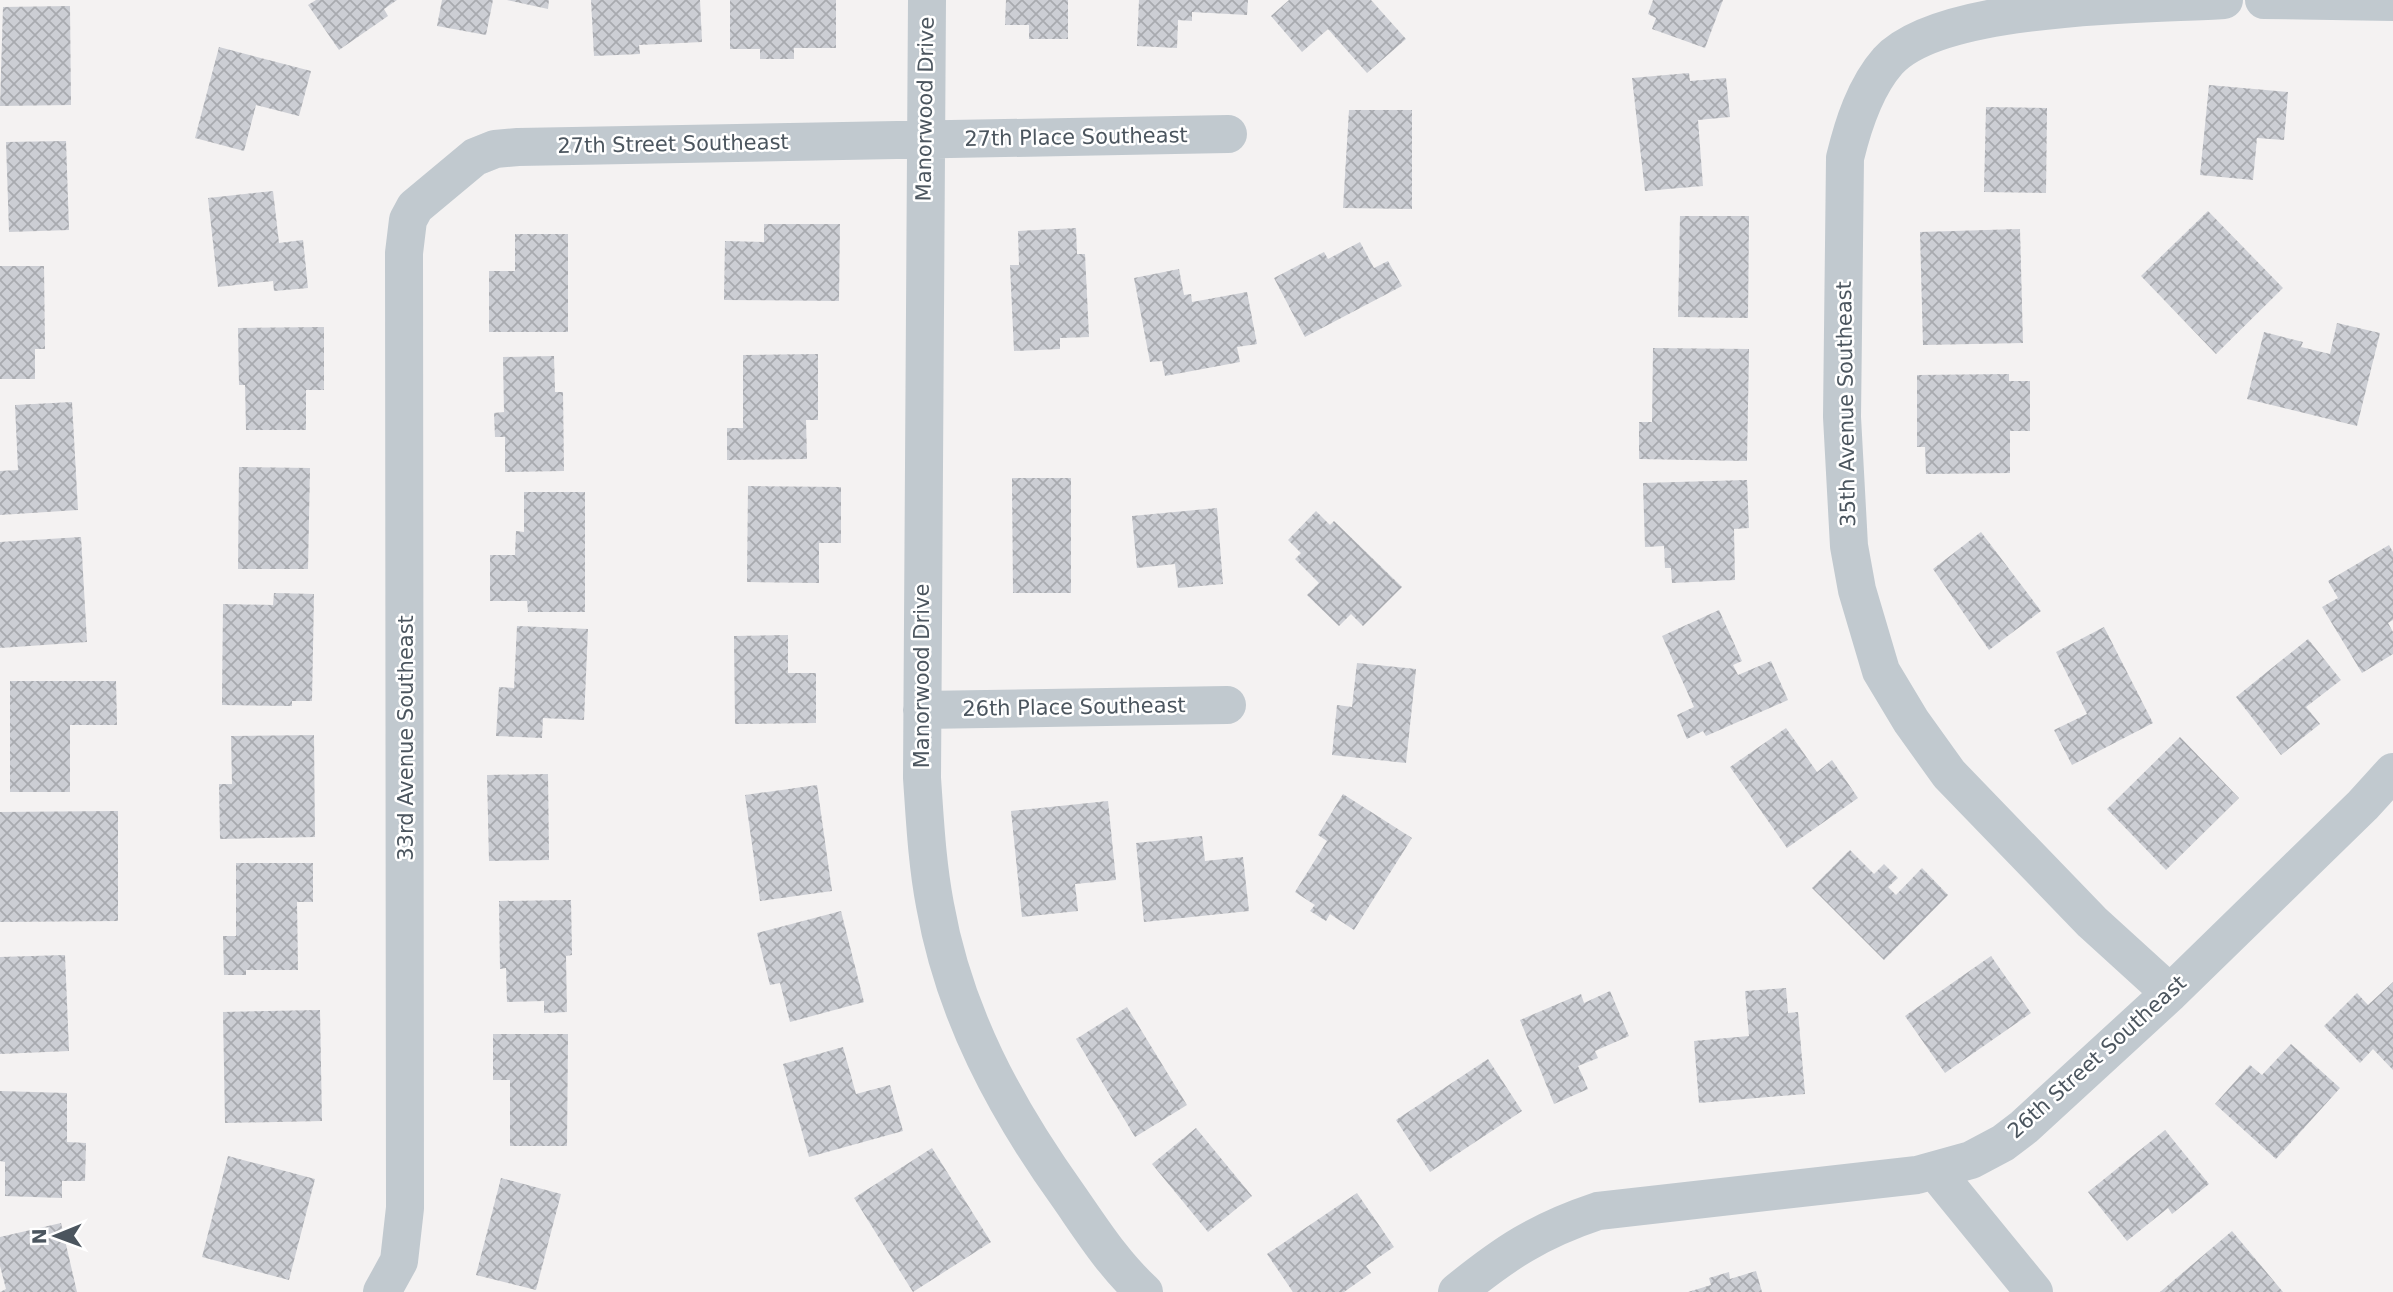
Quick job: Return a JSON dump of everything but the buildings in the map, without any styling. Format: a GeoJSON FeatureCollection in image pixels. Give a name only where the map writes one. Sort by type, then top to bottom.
{"type":"FeatureCollection","features":[{"type":"Feature","properties":{"kind":"street","name":"Manorwood Drive"},"geometry":{"type":"LineString","coordinates":[[927,0],[922,779],[935,907],[957,991],[976,1042],[1035,1150],[1124,1286]]}},
{"type":"Feature","properties":{"kind":"street","name":"35th Avenue Southeast"},"geometry":{"type":"LineString","coordinates":[[2169,993],[2092,922],[1949,774],[1911,721],[1881,671],[1857,590],[1849,546],[1842,417],[1844,158],[1852,131],[1873,82],[1889,60],[1912,41],[1970,21],[2080,8],[2224,0]]}},
{"type":"Feature","properties":{"kind":"street"},"geometry":{"type":"LineString","coordinates":[[2264,0],[2393,2]]}},
{"type":"Feature","properties":{"kind":"street","name":"27th Place Southeast"},"geometry":{"type":"LineString","coordinates":[[925,139],[1228,134]]}},
{"type":"Feature","properties":{"kind":"street","name":"27th Street Southeast"},"geometry":{"type":"LineString","coordinates":[[434,189],[475,157],[495,149],[925,139]]}},
{"type":"Feature","properties":{"kind":"street","name":"33rd Avenue Southeast"},"geometry":{"type":"LineString","coordinates":[[383,1292],[399,1261],[405,1208],[404,253],[412,214],[434,189]]}},
{"type":"Feature","properties":{"kind":"street","name":"26th Place Southeast"},"geometry":{"type":"LineString","coordinates":[[922,710],[1227,705]]}},
{"type":"Feature","properties":{"kind":"street","name":"26th Street Southeast"},"geometry":{"type":"LineString","coordinates":[[1457,1292],[1513,1248],[1555,1225],[1598,1211],[1936,1172],[1990,1151],[2024,1127],[2169,993],[2363,805],[2393,772]]}},
{"type":"Feature","properties":{"kind":"street"},"geometry":{"type":"LineString","coordinates":[[1936,1172],[2034,1292]]}}]}
